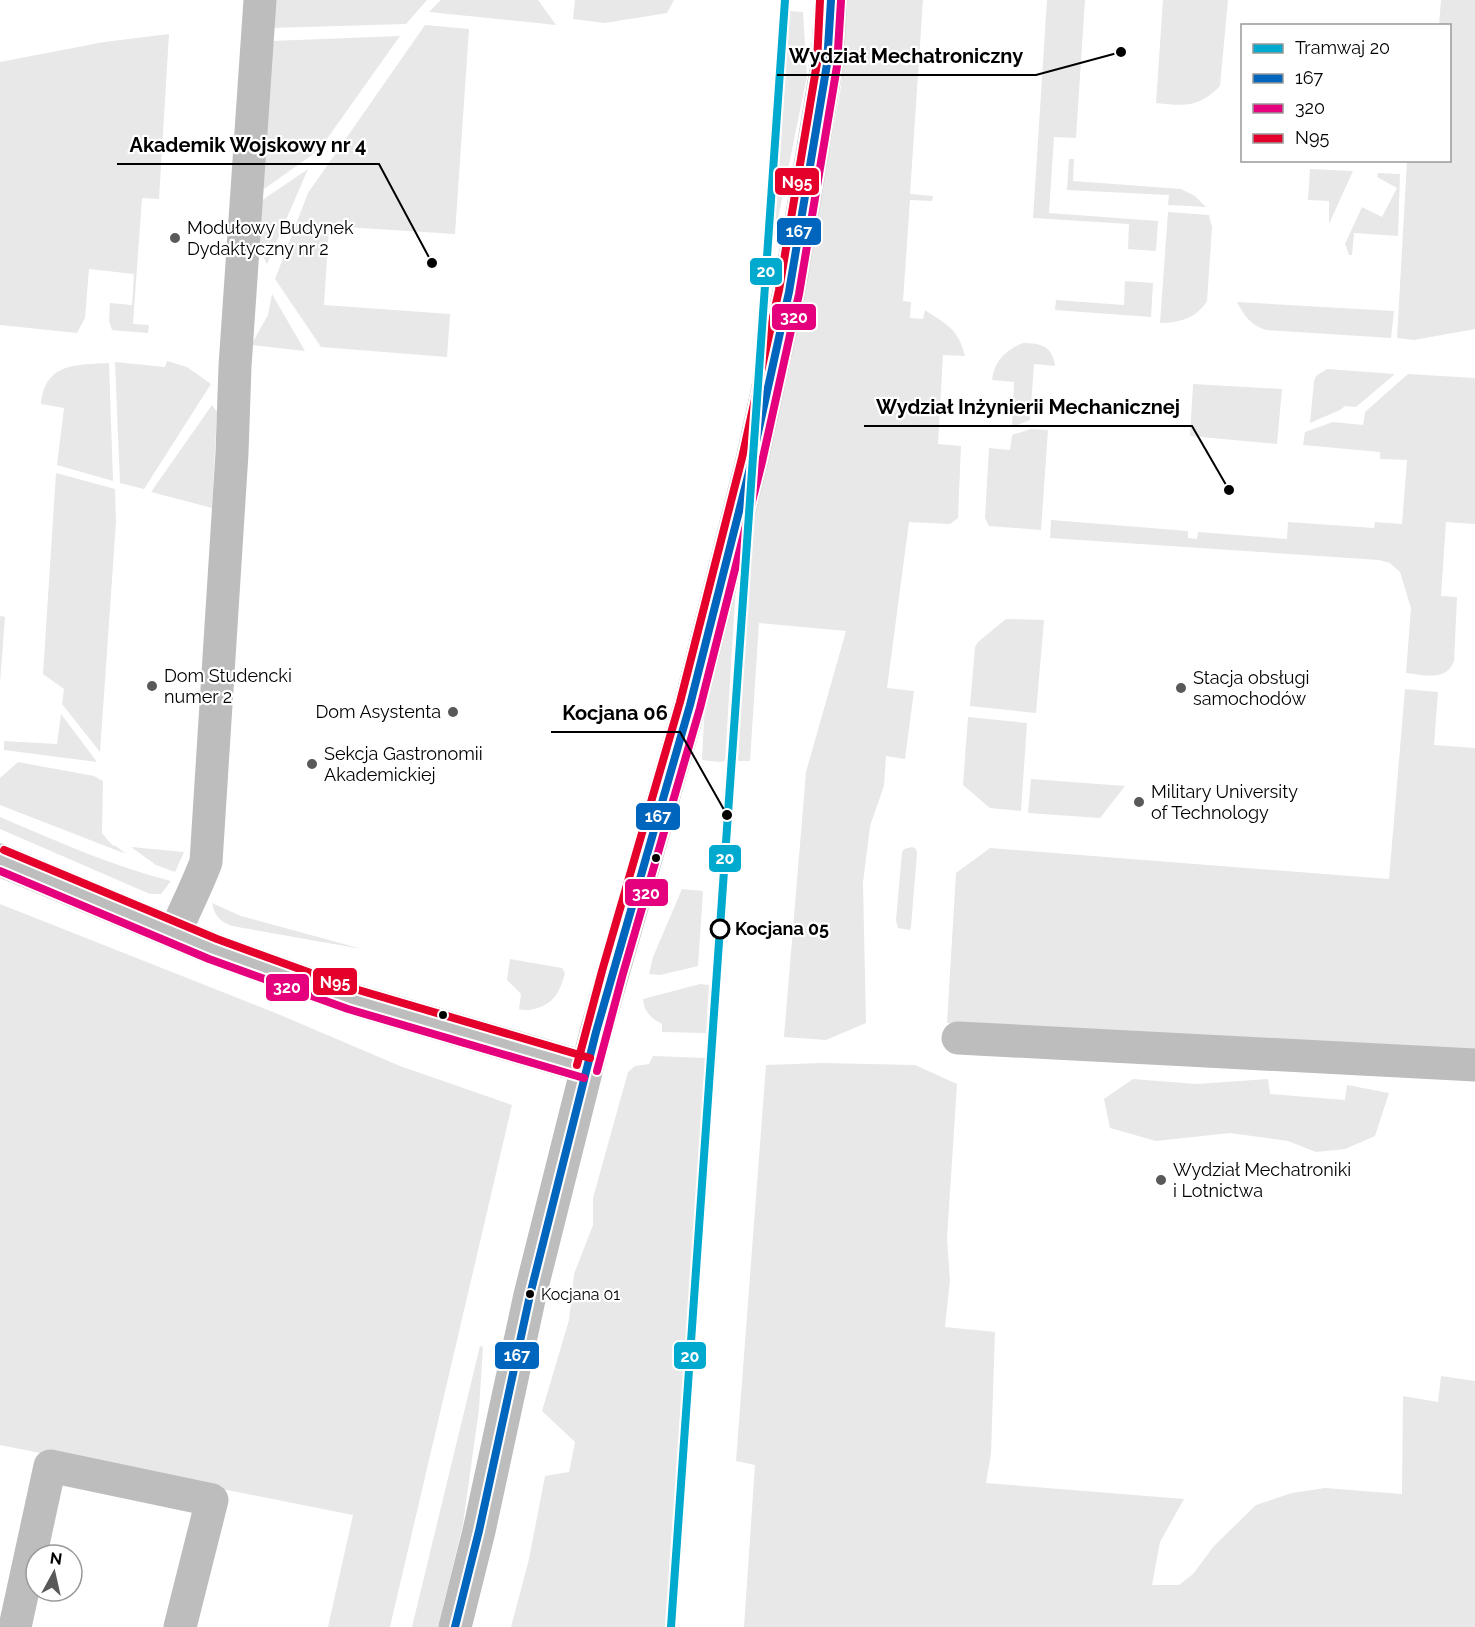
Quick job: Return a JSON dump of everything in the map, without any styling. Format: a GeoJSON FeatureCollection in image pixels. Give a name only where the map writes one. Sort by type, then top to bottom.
{"type":"FeatureCollection","features":[{"type":"Feature","properties":{"kind":"street"},"geometry":{"type":"LineString","coordinates":[[175,933],[198,885],[206,862],[232,453],[234,366],[260,0]]}},
{"type":"Feature","properties":{"kind":"street"},"geometry":{"type":"LineString","coordinates":[[454,1627],[479,1531],[527,1306],[586,1068],[690,705],[752,460],[789,292],[827,64],[831,0]]}},
{"type":"Feature","properties":{"kind":"street"},"geometry":{"type":"LineString","coordinates":[[0,860],[213,949],[352,999],[586,1068]]}},
{"type":"Feature","properties":{"kind":"street"},"geometry":{"type":"LineString","coordinates":[[958,1038],[1475,1065]]}},
{"type":"Feature","properties":{"kind":"street"},"geometry":{"type":"LineString","coordinates":[[15,1627],[50,1466],[212,1500],[180,1627]]}},
{"type":"Feature","properties":{"kind":"shaded area"},"geometry":{"type":"Polygon","coordinates":[[[273,0],[427,0],[406,24],[271,28],[273,0]]]}},
{"type":"Feature","properties":{"kind":"shaded area"},"geometry":{"type":"Polygon","coordinates":[[[441,0],[538,0],[556,25],[429,12],[441,0]]]}},
{"type":"Feature","properties":{"kind":"shaded area"},"geometry":{"type":"Polygon","coordinates":[[[575,0],[674,0],[667,13],[605,23],[573,19],[575,0]]]}},
{"type":"Feature","properties":{"kind":"shaded area"},"geometry":{"type":"Polygon","coordinates":[[[848,0],[923,0],[910,194],[933,196],[932,201],[910,200],[903,301],[911,302],[910,318],[923,319],[925,310],[951,328],[959,339],[965,356],[943,355],[938,444],[961,446],[958,518],[950,524],[909,522],[887,688],[914,691],[905,759],[886,756],[884,786],[870,826],[863,883],[866,1023],[826,1040],[784,1037],[806,772],[846,631],[759,623],[750,761],[738,761],[753,518],[790,366],[841,87],[848,0]]]}},
{"type":"Feature","properties":{"kind":"shaded area"},"geometry":{"type":"Polygon","coordinates":[[[1047,0],[1085,0],[1076,138],[1054,137],[1049,213],[1158,221],[1156,251],[1128,249],[1129,224],[1033,218],[1047,0]]]}},
{"type":"Feature","properties":{"kind":"shaded area"},"geometry":{"type":"Polygon","coordinates":[[[1163,0],[1228,0],[1220,86],[1198,102],[1183,105],[1156,103],[1163,0]]]}},
{"type":"Feature","properties":{"kind":"shaded area"},"geometry":{"type":"Polygon","coordinates":[[[1441,0],[1475,0],[1475,329],[1414,340],[1397,338],[1407,162],[1451,162],[1451,24],[1439,24],[1441,0]]]}},
{"type":"Feature","properties":{"kind":"shaded area"},"geometry":{"type":"Polygon","coordinates":[[[790,11],[803,12],[807,76],[770,258],[790,11]]]}},
{"type":"Feature","properties":{"kind":"shaded area"},"geometry":{"type":"Polygon","coordinates":[[[425,25],[469,29],[455,234],[329,226],[324,305],[450,314],[447,357],[321,347],[275,279],[308,193],[425,25]]]}},
{"type":"Feature","properties":{"kind":"shaded area"},"geometry":{"type":"Polygon","coordinates":[[[169,34],[159,199],[142,198],[133,324],[149,325],[148,333],[112,330],[109,321],[110,303],[132,305],[134,274],[89,269],[85,318],[77,333],[0,325],[0,62],[104,42],[169,34]]]}},
{"type":"Feature","properties":{"kind":"shaded area"},"geometry":{"type":"Polygon","coordinates":[[[400,36],[319,150],[257,194],[271,41],[400,36]]]}},
{"type":"Feature","properties":{"kind":"shaded area"},"geometry":{"type":"Polygon","coordinates":[[[1069,159],[1074,159],[1073,181],[1181,189],[1195,196],[1206,207],[1168,205],[1169,195],[1067,190],[1069,159]]]}},
{"type":"Feature","properties":{"kind":"shaded area"},"geometry":{"type":"Polygon","coordinates":[[[308,169],[267,264],[255,240],[258,203],[308,169]]]}},
{"type":"Feature","properties":{"kind":"shaded area"},"geometry":{"type":"Polygon","coordinates":[[[1310,169],[1353,171],[1329,224],[1329,201],[1308,200],[1310,169]]]}},
{"type":"Feature","properties":{"kind":"shaded area"},"geometry":{"type":"Polygon","coordinates":[[[1378,173],[1400,174],[1398,236],[1354,233],[1352,255],[1349,255],[1345,244],[1362,207],[1382,217],[1397,188],[1377,177],[1378,173]]]}},
{"type":"Feature","properties":{"kind":"shaded area"},"geometry":{"type":"Polygon","coordinates":[[[1168,212],[1209,215],[1212,227],[1207,301],[1198,312],[1187,318],[1160,323],[1168,212]]]}},
{"type":"Feature","properties":{"kind":"shaded area"},"geometry":{"type":"Polygon","coordinates":[[[1125,281],[1153,283],[1151,317],[1055,310],[1056,300],[1124,305],[1125,281]]]}},
{"type":"Feature","properties":{"kind":"shaded area"},"geometry":{"type":"Polygon","coordinates":[[[272,294],[305,351],[251,345],[268,315],[272,294]]]}},
{"type":"Feature","properties":{"kind":"shaded area"},"geometry":{"type":"Polygon","coordinates":[[[1237,302],[1394,311],[1391,338],[1266,330],[1248,319],[1237,302]]]}},
{"type":"Feature","properties":{"kind":"shaded area"},"geometry":{"type":"Polygon","coordinates":[[[1023,343],[1045,347],[1052,354],[1055,366],[1034,364],[1030,420],[1012,427],[1014,382],[992,380],[995,367],[1002,357],[1023,343]]]}},
{"type":"Feature","properties":{"kind":"shaded area"},"geometry":{"type":"Polygon","coordinates":[[[167,361],[187,367],[211,384],[144,489],[120,483],[115,362],[165,367],[167,361]]]}},
{"type":"Feature","properties":{"kind":"shaded area"},"geometry":{"type":"Polygon","coordinates":[[[109,363],[113,481],[57,465],[64,408],[41,404],[49,380],[64,368],[109,363]]]}},
{"type":"Feature","properties":{"kind":"shaded area"},"geometry":{"type":"Polygon","coordinates":[[[1327,369],[1395,374],[1356,407],[1345,406],[1310,423],[1314,381],[1316,376],[1327,369]]]}},
{"type":"Feature","properties":{"kind":"shaded area"},"geometry":{"type":"Polygon","coordinates":[[[1408,374],[1475,378],[1475,524],[1446,522],[1441,596],[1457,597],[1454,661],[1446,672],[1440,675],[1406,673],[1411,608],[1400,572],[1390,563],[1379,560],[1050,538],[1051,520],[1188,531],[1188,538],[1197,539],[1198,532],[1287,539],[1288,522],[1374,528],[1375,522],[1402,524],[1407,460],[1380,459],[1380,452],[1303,445],[1305,432],[1333,422],[1363,425],[1365,412],[1408,374]]]}},
{"type":"Feature","properties":{"kind":"shaded area"},"geometry":{"type":"Polygon","coordinates":[[[1193,384],[1282,389],[1277,444],[1190,436],[1193,384]]]}},
{"type":"Feature","properties":{"kind":"shaded area"},"geometry":{"type":"Polygon","coordinates":[[[212,405],[217,412],[212,508],[151,492],[212,405]]]}},
{"type":"Feature","properties":{"kind":"shaded area"},"geometry":{"type":"Polygon","coordinates":[[[1031,429],[1048,430],[1041,530],[989,526],[985,518],[989,448],[1010,450],[1012,435],[1031,429]]]}},
{"type":"Feature","properties":{"kind":"shaded area"},"geometry":{"type":"Polygon","coordinates":[[[56,473],[115,489],[116,522],[100,752],[62,704],[64,689],[43,674],[56,473]]]}},
{"type":"Feature","properties":{"kind":"shaded area"},"geometry":{"type":"Polygon","coordinates":[[[736,586],[725,761],[702,760],[704,718],[736,586]]]}},
{"type":"Feature","properties":{"kind":"shaded area"},"geometry":{"type":"Polygon","coordinates":[[[0,616],[5,617],[0,683],[0,616]]]}},
{"type":"Feature","properties":{"kind":"shaded area"},"geometry":{"type":"Polygon","coordinates":[[[1006,619],[1044,620],[1036,713],[970,706],[975,647],[1006,619]]]}},
{"type":"Feature","properties":{"kind":"shaded area"},"geometry":{"type":"Polygon","coordinates":[[[1405,689],[1438,692],[1434,745],[1475,748],[1475,1057],[947,1023],[956,873],[990,848],[1389,879],[1405,689]]]}},
{"type":"Feature","properties":{"kind":"shaded area"},"geometry":{"type":"Polygon","coordinates":[[[61,714],[97,762],[4,750],[4,741],[57,744],[61,714]]]}},
{"type":"Feature","properties":{"kind":"shaded area"},"geometry":{"type":"Polygon","coordinates":[[[968,717],[1027,723],[1021,811],[990,808],[963,785],[968,717]]]}},
{"type":"Feature","properties":{"kind":"shaded area"},"geometry":{"type":"Polygon","coordinates":[[[18,762],[94,776],[103,781],[102,833],[112,845],[126,854],[0,805],[0,778],[18,762]]]}},
{"type":"Feature","properties":{"kind":"shaded area"},"geometry":{"type":"Polygon","coordinates":[[[1031,779],[1125,786],[1100,818],[1028,813],[1031,779]]]}},
{"type":"Feature","properties":{"kind":"shaded area"},"geometry":{"type":"Polygon","coordinates":[[[0,817],[63,844],[171,881],[161,894],[150,894],[0,829],[0,817]]]}},
{"type":"Feature","properties":{"kind":"shaded area"},"geometry":{"type":"Polygon","coordinates":[[[131,847],[184,852],[175,872],[156,865],[131,847]]]}},
{"type":"Feature","properties":{"kind":"shaded area"},"geometry":{"type":"Polygon","coordinates":[[[912,847],[917,853],[910,930],[898,928],[896,920],[902,852],[912,847]]]}},
{"type":"Feature","properties":{"kind":"shaded area"},"geometry":{"type":"Polygon","coordinates":[[[682,889],[703,891],[698,966],[660,975],[649,974],[653,957],[682,889]]]}},
{"type":"Feature","properties":{"kind":"shaded area"},"geometry":{"type":"Polygon","coordinates":[[[212,903],[241,916],[362,949],[232,926],[218,918],[212,903]]]}},
{"type":"Feature","properties":{"kind":"shaded area"},"geometry":{"type":"Polygon","coordinates":[[[0,904],[278,1014],[400,1066],[512,1105],[390,1627],[328,1627],[353,1515],[0,1445],[0,904]]]}},
{"type":"Feature","properties":{"kind":"shaded area"},"geometry":{"type":"Polygon","coordinates":[[[510,959],[562,968],[565,973],[556,996],[541,1007],[519,1009],[521,994],[507,980],[510,959]]]}},
{"type":"Feature","properties":{"kind":"shaded area"},"geometry":{"type":"Polygon","coordinates":[[[700,984],[709,985],[706,1033],[662,1032],[662,1024],[649,1014],[643,999],[700,984]]]}},
{"type":"Feature","properties":{"kind":"shaded area"},"geometry":{"type":"Polygon","coordinates":[[[653,1056],[706,1058],[665,1627],[511,1627],[529,1559],[545,1476],[569,1472],[575,1442],[542,1411],[569,1320],[574,1274],[593,1225],[593,1198],[628,1072],[635,1066],[649,1064],[653,1056]]]}},
{"type":"Feature","properties":{"kind":"shaded area"},"geometry":{"type":"Polygon","coordinates":[[[822,1063],[915,1065],[957,1084],[947,1238],[950,1280],[945,1327],[995,1332],[991,1453],[986,1483],[1184,1499],[1160,1542],[1152,1585],[1179,1585],[1193,1574],[1214,1546],[1256,1505],[1292,1493],[1325,1488],[1402,1494],[1403,1396],[1438,1402],[1441,1376],[1475,1381],[1475,1627],[744,1627],[755,1465],[736,1461],[766,1065],[822,1063]]]}},
{"type":"Feature","properties":{"kind":"shaded area"},"geometry":{"type":"Polygon","coordinates":[[[1133,1079],[1196,1084],[1268,1079],[1270,1094],[1345,1100],[1347,1085],[1389,1093],[1375,1136],[1345,1149],[1316,1152],[1288,1141],[1230,1133],[1156,1141],[1110,1128],[1104,1099],[1133,1079]]]}},
{"type":"Feature","properties":{"kind":"shaded area"},"geometry":{"type":"Polygon","coordinates":[[[480,1346],[483,1347],[479,1409],[463,1524],[438,1627],[412,1627],[480,1346]]]}},
{"type":"Feature","properties":{"kind":"tram line","name":"20"},"geometry":{"type":"LineString","coordinates":[[671,1627],[785,0]]}},
{"type":"Feature","properties":{"kind":"transit line","name":"N95"},"geometry":{"type":"LineString","coordinates":[[577,1065],[680,702],[742,458],[779,290],[817,63],[820,0]]}},
{"type":"Feature","properties":{"kind":"transit line","name":"167"},"geometry":{"type":"LineString","coordinates":[[455,1627],[479,1531],[530,1295],[596,1032],[690,705],[752,460],[789,292],[827,64],[831,0]]}},
{"type":"Feature","properties":{"kind":"transit line","name":"320"},"geometry":{"type":"LineString","coordinates":[[597,1071],[700,708],[762,462],[799,294],[837,66],[841,1]]}},
{"type":"Feature","properties":{"kind":"transit line","name":"N95"},"geometry":{"type":"LineString","coordinates":[[4,850],[217,939],[355,989],[590,1058]]}},
{"type":"Feature","properties":{"kind":"transit line","name":"320"},"geometry":{"type":"LineString","coordinates":[[0,871],[209,959],[348,1009],[584,1078]]}},
{"type":"Feature","properties":{"kind":"place","name":"Wydział Mechatroniczny"},"geometry":{"type":"Point","coordinates":[1121,52]}},
{"type":"Feature","properties":{"kind":"place","name":"Modułowy Budynek Dydaktyczny nr 2"},"geometry":{"type":"Point","coordinates":[175,238]}},
{"type":"Feature","properties":{"kind":"place","name":"Akademik Wojskowy nr 4"},"geometry":{"type":"Point","coordinates":[432,263]}},
{"type":"Feature","properties":{"kind":"place","name":"Wydział Inżynierii Mechanicznej"},"geometry":{"type":"Point","coordinates":[1229,490]}},
{"type":"Feature","properties":{"kind":"place","name":"Dom Studencki numer 2"},"geometry":{"type":"Point","coordinates":[152,686]}},
{"type":"Feature","properties":{"kind":"place","name":"Stacja obsługi samochodów"},"geometry":{"type":"Point","coordinates":[1181,688]}},
{"type":"Feature","properties":{"kind":"place","name":"Dom Asystenta"},"geometry":{"type":"Point","coordinates":[453,712]}},
{"type":"Feature","properties":{"kind":"place","name":"Sekcja Gastronomii Akademickiej"},"geometry":{"type":"Point","coordinates":[312,764]}},
{"type":"Feature","properties":{"kind":"place","name":"Military University of Technology"},"geometry":{"type":"Point","coordinates":[1139,802]}},
{"type":"Feature","properties":{"kind":"place","name":"Kocjana 06"},"geometry":{"type":"Point","coordinates":[727,815]}},
{"type":"Feature","properties":{"kind":"place","name":"Kocjana 05"},"geometry":{"type":"Point","coordinates":[720,929]}},
{"type":"Feature","properties":{"kind":"place","name":"Wydział Mechatroniki i Lotnictwa"},"geometry":{"type":"Point","coordinates":[1161,1180]}},
{"type":"Feature","properties":{"kind":"place","name":"Kocjana 01"},"geometry":{"type":"Point","coordinates":[530,1294]}}]}
